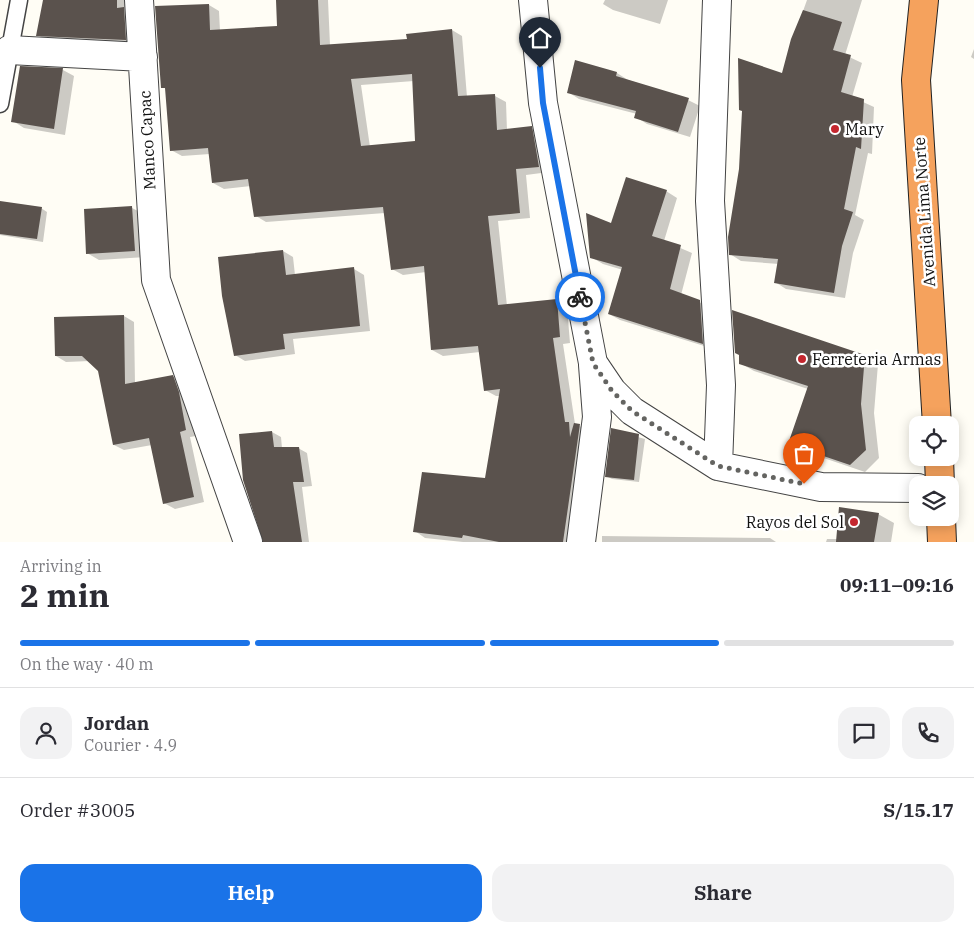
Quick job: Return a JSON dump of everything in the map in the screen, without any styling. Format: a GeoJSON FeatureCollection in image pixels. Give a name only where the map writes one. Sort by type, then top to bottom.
{"type":"FeatureCollection","features":[{"type":"Feature","properties":{"kind":"highway","name":"Avenida Lima Norte"},"geometry":{"type":"LineString","coordinates":[[924,0],[916,80],[936,416]]}},
{"type":"Feature","properties":{"kind":"highway"},"geometry":{"type":"LineString","coordinates":[[941,526],[942,542]]}},
{"type":"Feature","properties":{"kind":"street","name":"Manco Capac"},"geometry":{"type":"LineString","coordinates":[[140,0],[156,280],[248,542]]}},
{"type":"Feature","properties":{"kind":"street"},"geometry":{"type":"LineString","coordinates":[[533,0],[543,103],[593,363],[597,417],[581,542]]}},
{"type":"Feature","properties":{"kind":"street"},"geometry":{"type":"LineString","coordinates":[[717,0],[710,201],[721,385],[718,466]]}},
{"type":"Feature","properties":{"kind":"street"},"geometry":{"type":"LineString","coordinates":[[9,50],[143,57]]}},
{"type":"Feature","properties":{"kind":"street"},"geometry":{"type":"LineString","coordinates":[[593,363],[612,391],[632,411],[718,466],[821,487],[909,488]]}},
{"type":"Feature","properties":{"kind":"lane"},"geometry":{"type":"LineString","coordinates":[[0,104],[19,0]]}},
{"type":"Feature","properties":{"kind":"building"},"geometry":{"type":"Polygon","coordinates":[[[43,0],[117,0],[117,8],[124,7],[126,40],[36,36],[43,0]]]}},
{"type":"Feature","properties":{"kind":"building"},"geometry":{"type":"Polygon","coordinates":[[[276,0],[318,0],[320,45],[407,39],[406,34],[452,29],[458,96],[495,94],[497,130],[532,126],[539,167],[516,169],[520,213],[488,216],[498,305],[557,299],[560,337],[553,338],[565,422],[569,422],[570,437],[574,423],[580,424],[563,542],[499,542],[463,535],[462,538],[413,532],[422,472],[485,478],[500,389],[484,391],[478,346],[431,350],[424,266],[391,270],[383,207],[254,217],[248,179],[212,183],[208,148],[170,151],[165,88],[161,88],[155,6],[209,4],[210,30],[277,26],[276,0]],[[412,74],[351,79],[361,146],[415,141],[412,74]]]}},
{"type":"Feature","properties":{"kind":"building"},"geometry":{"type":"Polygon","coordinates":[[[803,10],[842,22],[833,50],[851,55],[841,92],[864,99],[861,149],[856,147],[844,209],[853,212],[842,246],[834,293],[774,283],[778,259],[729,255],[728,237],[739,169],[742,111],[739,110],[738,58],[782,73],[791,39],[803,10]]]}},
{"type":"Feature","properties":{"kind":"building"},"geometry":{"type":"Polygon","coordinates":[[[575,60],[617,72],[616,76],[689,98],[678,132],[634,118],[636,111],[567,93],[575,60]]]}},
{"type":"Feature","properties":{"kind":"building"},"geometry":{"type":"Polygon","coordinates":[[[20,66],[63,68],[54,129],[11,122],[20,66]]]}},
{"type":"Feature","properties":{"kind":"building"},"geometry":{"type":"Polygon","coordinates":[[[626,177],[667,190],[652,236],[681,245],[670,289],[700,300],[703,344],[608,314],[622,267],[590,258],[586,213],[611,223],[626,177]]]}},
{"type":"Feature","properties":{"kind":"building"},"geometry":{"type":"Polygon","coordinates":[[[0,201],[42,207],[37,239],[0,234],[0,201]]]}},
{"type":"Feature","properties":{"kind":"building"},"geometry":{"type":"Polygon","coordinates":[[[132,206],[135,251],[86,254],[84,209],[132,206]]]}},
{"type":"Feature","properties":{"kind":"building"},"geometry":{"type":"Polygon","coordinates":[[[283,250],[286,275],[354,267],[360,326],[283,334],[285,349],[234,356],[222,296],[218,257],[283,250]]]}},
{"type":"Feature","properties":{"kind":"building"},"geometry":{"type":"Polygon","coordinates":[[[732,310],[865,355],[861,404],[866,450],[850,465],[788,444],[808,386],[739,364],[739,355],[735,353],[732,310]]]}},
{"type":"Feature","properties":{"kind":"building"},"geometry":{"type":"Polygon","coordinates":[[[124,315],[125,384],[173,375],[179,392],[186,430],[180,432],[194,497],[163,504],[149,438],[113,445],[98,371],[82,356],[55,356],[54,317],[124,315]]]}},
{"type":"Feature","properties":{"kind":"building"},"geometry":{"type":"Polygon","coordinates":[[[611,428],[639,434],[634,480],[605,477],[611,428]]]}},
{"type":"Feature","properties":{"kind":"building"},"geometry":{"type":"Polygon","coordinates":[[[272,431],[274,447],[299,447],[304,482],[293,482],[302,542],[263,542],[243,480],[239,434],[272,431]]]}},
{"type":"Feature","properties":{"kind":"building"},"geometry":{"type":"Polygon","coordinates":[[[839,507],[879,513],[874,542],[836,542],[839,507]]]}},
{"type":"Feature","properties":{"kind":"way so far"},"geometry":{"type":"LineString","coordinates":[[580,297],[593,363],[612,391],[632,411],[718,466],[804,484]]}},
{"type":"Feature","properties":{"kind":"place","name":"Mary"},"geometry":{"type":"Point","coordinates":[835,129]}},
{"type":"Feature","properties":{"kind":"place","name":"Ferreteria Armas"},"geometry":{"type":"Point","coordinates":[802,359]}},
{"type":"Feature","properties":{"kind":"place","name":"Rayos del Sol"},"geometry":{"type":"Point","coordinates":[854,522]}},
{"type":"Feature","properties":{"kind":"route"},"geometry":{"type":"LineString","coordinates":[[540,68],[543,103],[580,297]]}}]}
